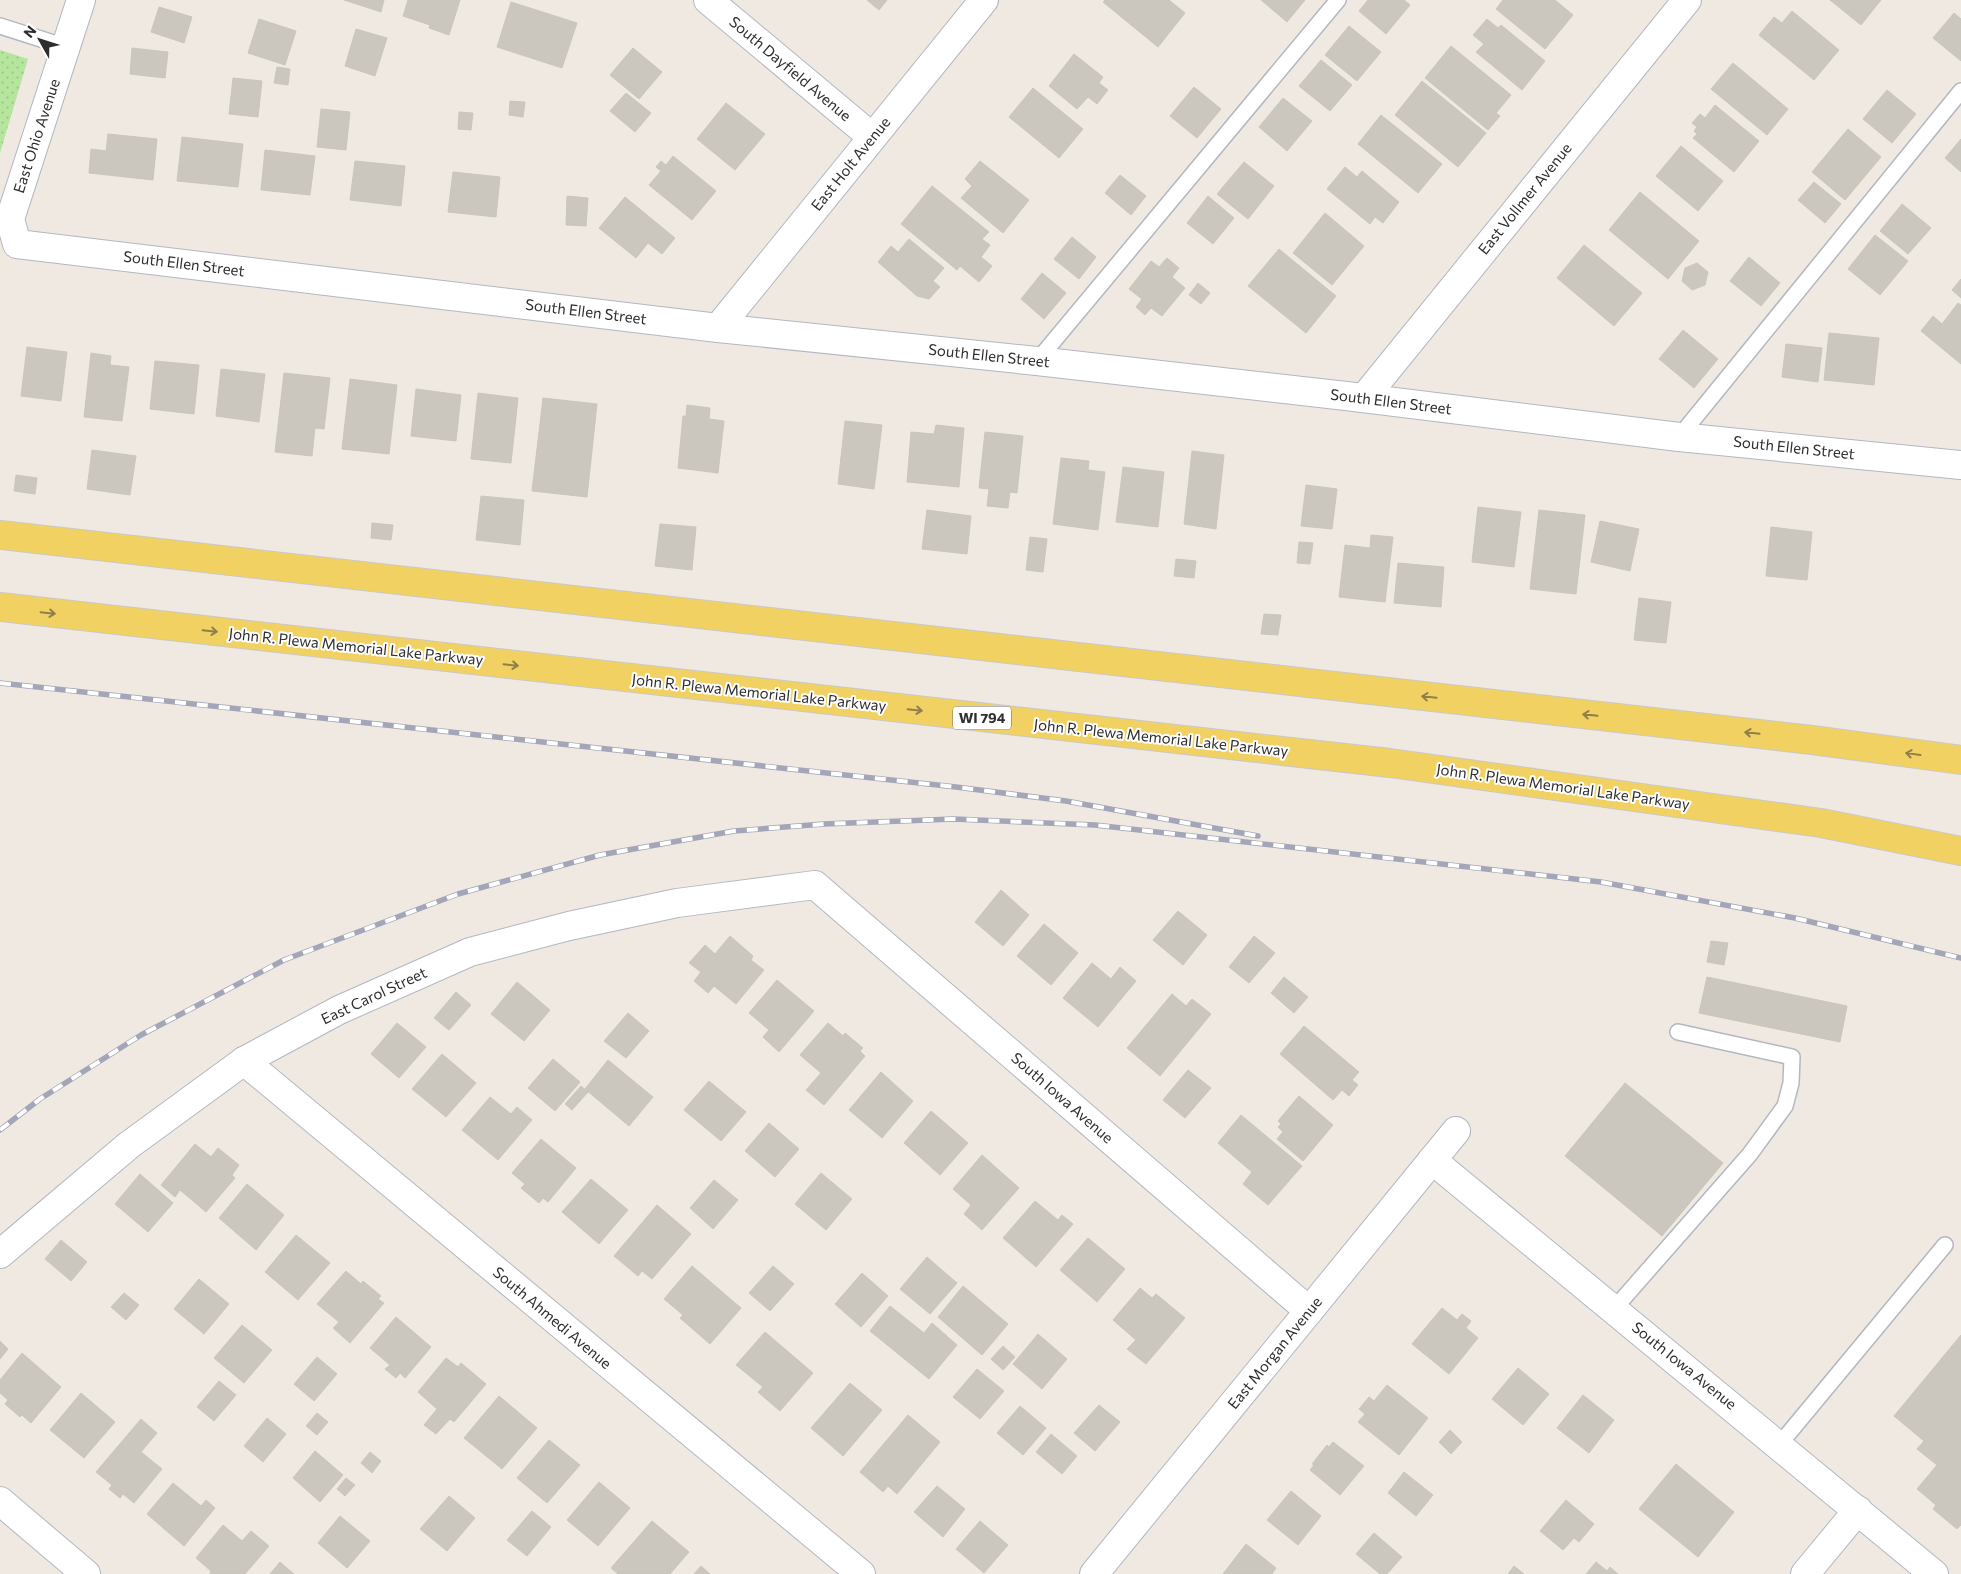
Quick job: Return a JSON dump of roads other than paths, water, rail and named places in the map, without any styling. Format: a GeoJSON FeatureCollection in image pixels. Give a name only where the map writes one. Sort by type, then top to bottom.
{"type":"FeatureCollection","features":[{"type":"Feature","properties":{"kind":"main road"},"geometry":{"type":"LineString","coordinates":[[0,535],[1812,740],[1961,760]]}},
{"type":"Feature","properties":{"kind":"main road","name":"John R. Plewa Memorial Lake Parkway"},"geometry":{"type":"LineString","coordinates":[[0,607],[1390,764],[1821,823],[1961,851]]}},
{"type":"Feature","properties":{"kind":"street","name":"East Ohio Avenue"},"geometry":{"type":"LineString","coordinates":[[17,244],[10,219],[81,0]]}},
{"type":"Feature","properties":{"kind":"street","name":"South Dayfield Avenue"},"geometry":{"type":"LineString","coordinates":[[708,0],[872,137]]}},
{"type":"Feature","properties":{"kind":"street","name":"East Holt Avenue"},"geometry":{"type":"LineString","coordinates":[[718,328],[984,0]]}},
{"type":"Feature","properties":{"kind":"street","name":"East Vollmer Avenue"},"geometry":{"type":"LineString","coordinates":[[1364,398],[1687,0]]}},
{"type":"Feature","properties":{"kind":"street","name":"South Ellen Street"},"geometry":{"type":"LineString","coordinates":[[17,244],[718,328],[1038,361],[1364,398],[1679,437],[1961,465]]}},
{"type":"Feature","properties":{"kind":"street","name":"East Carol Street"},"geometry":{"type":"LineString","coordinates":[[0,1254],[129,1145],[244,1061],[339,1010],[470,952],[568,926],[678,903],[814,885]]}},
{"type":"Feature","properties":{"kind":"street","name":"South Iowa Avenue"},"geometry":{"type":"LineString","coordinates":[[814,885],[1309,1311]]}},
{"type":"Feature","properties":{"kind":"street","name":"South Ahmedi Avenue"},"geometry":{"type":"LineString","coordinates":[[244,1061],[861,1574]]}},
{"type":"Feature","properties":{"kind":"street","name":"East Morgan Avenue"},"geometry":{"type":"LineString","coordinates":[[1094,1574],[1456,1131]]}},
{"type":"Feature","properties":{"kind":"street","name":"South Iowa Avenue"},"geometry":{"type":"LineString","coordinates":[[1432,1160],[1779,1444],[1934,1574]]}},
{"type":"Feature","properties":{"kind":"street"},"geometry":{"type":"LineString","coordinates":[[0,1501],[86,1574]]}},
{"type":"Feature","properties":{"kind":"street"},"geometry":{"type":"LineString","coordinates":[[1805,1574],[1858,1510]]}},
{"type":"Feature","properties":{"kind":"lane"},"geometry":{"type":"LineString","coordinates":[[1038,361],[1338,0]]}},
{"type":"Feature","properties":{"kind":"lane"},"geometry":{"type":"LineString","coordinates":[[0,26],[66,47]]}},
{"type":"Feature","properties":{"kind":"lane"},"geometry":{"type":"LineString","coordinates":[[1679,437],[1961,91]]}},
{"type":"Feature","properties":{"kind":"lane"},"geometry":{"type":"LineString","coordinates":[[1614,1309],[1750,1154],[1785,1106],[1791,1083],[1792,1057],[1678,1032]]}},
{"type":"Feature","properties":{"kind":"lane"},"geometry":{"type":"LineString","coordinates":[[1779,1444],[1945,1245]]}},
{"type":"Feature","properties":{"kind":"railway"},"geometry":{"type":"LineString","coordinates":[[0,683],[956,787],[1066,801],[1258,836]]}},
{"type":"Feature","properties":{"kind":"railway"},"geometry":{"type":"LineString","coordinates":[[0,1130],[40,1099],[141,1035],[284,960],[458,894],[600,855],[734,831],[824,824],[954,819],[1095,825],[1601,882],[1795,918],[1961,958]]}}]}
